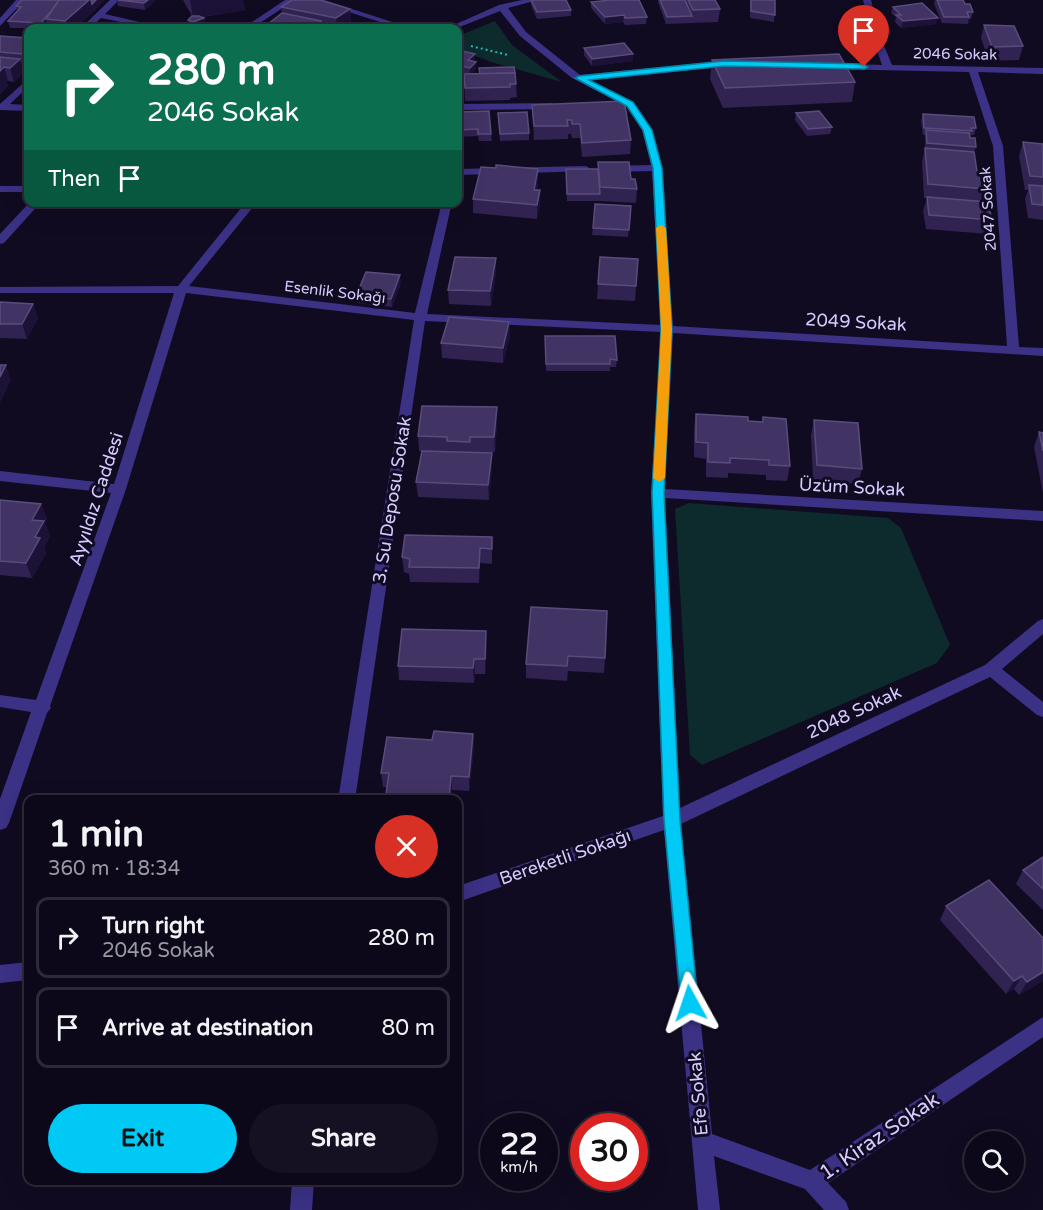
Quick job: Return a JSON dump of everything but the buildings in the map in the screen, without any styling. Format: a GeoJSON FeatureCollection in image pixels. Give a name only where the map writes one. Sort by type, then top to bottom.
{"type":"FeatureCollection","features":[{"type":"Feature","properties":{"kind":"street"},"geometry":{"type":"LineString","coordinates":[[0,23],[21,0]]}},
{"type":"Feature","properties":{"kind":"street"},"geometry":{"type":"LineString","coordinates":[[89,24],[115,0]]}},
{"type":"Feature","properties":{"kind":"street"},"geometry":{"type":"LineString","coordinates":[[253,24],[291,0]]}},
{"type":"Feature","properties":{"kind":"street"},"geometry":{"type":"LineString","coordinates":[[315,0],[362,10],[396,24]]}},
{"type":"Feature","properties":{"kind":"street"},"geometry":{"type":"LineString","coordinates":[[461,24],[502,7],[534,0]]}},
{"type":"Feature","properties":{"kind":"street"},"geometry":{"type":"LineString","coordinates":[[867,0],[876,36],[888,67]]}},
{"type":"Feature","properties":{"kind":"street","name":"Efe Sokak"},"geometry":{"type":"LineString","coordinates":[[502,7],[523,34],[579,78],[630,104],[647,130],[657,168],[667,329],[658,493],[672,820],[709,1210]]}},
{"type":"Feature","properties":{"kind":"street"},"geometry":{"type":"LineString","coordinates":[[99,15],[142,24]]}},
{"type":"Feature","properties":{"kind":"street"},"geometry":{"type":"LineString","coordinates":[[579,78],[736,63]]}},
{"type":"Feature","properties":{"kind":"street","name":"2046 Sokak"},"geometry":{"type":"LineString","coordinates":[[818,66],[1043,71]]}},
{"type":"Feature","properties":{"kind":"street","name":"2047 Sokak"},"geometry":{"type":"LineString","coordinates":[[973,69],[998,146],[1013,350]]}},
{"type":"Feature","properties":{"kind":"street"},"geometry":{"type":"LineString","coordinates":[[1,107],[24,86]]}},
{"type":"Feature","properties":{"kind":"street"},"geometry":{"type":"LineString","coordinates":[[607,105],[630,104]]}},
{"type":"Feature","properties":{"kind":"street"},"geometry":{"type":"LineString","coordinates":[[462,107],[561,105]]}},
{"type":"Feature","properties":{"kind":"street"},"geometry":{"type":"LineString","coordinates":[[1,107],[24,108]]}},
{"type":"Feature","properties":{"kind":"street"},"geometry":{"type":"LineString","coordinates":[[462,172],[657,168]]}},
{"type":"Feature","properties":{"kind":"street"},"geometry":{"type":"LineString","coordinates":[[0,189],[24,189]]}},
{"type":"Feature","properties":{"kind":"street"},"geometry":{"type":"LineString","coordinates":[[0,241],[31,207]]}},
{"type":"Feature","properties":{"kind":"street","name":"Ayyıldız Caddesi"},"geometry":{"type":"LineString","coordinates":[[0,822],[43,708],[119,489],[181,290],[248,207]]}},
{"type":"Feature","properties":{"kind":"street","name":"3. Su Deposu Sokak"},"geometry":{"type":"LineString","coordinates":[[347,795],[420,317],[446,207]]}},
{"type":"Feature","properties":{"kind":"street","name":"Esenlik Sokağı"},"geometry":{"type":"LineString","coordinates":[[0,290],[181,290],[420,317],[667,329]]}},
{"type":"Feature","properties":{"kind":"street","name":"2049 Sokak"},"geometry":{"type":"LineString","coordinates":[[667,329],[1043,352]]}},
{"type":"Feature","properties":{"kind":"street"},"geometry":{"type":"LineString","coordinates":[[0,476],[119,489]]}},
{"type":"Feature","properties":{"kind":"street","name":"Üzüm Sokak"},"geometry":{"type":"LineString","coordinates":[[658,493],[1043,516]]}},
{"type":"Feature","properties":{"kind":"street","name":"2048 Sokak"},"geometry":{"type":"LineString","coordinates":[[672,820],[991,669],[1043,625]]}},
{"type":"Feature","properties":{"kind":"street"},"geometry":{"type":"LineString","coordinates":[[991,669],[1043,711]]}},
{"type":"Feature","properties":{"kind":"street"},"geometry":{"type":"LineString","coordinates":[[0,701],[43,708]]}},
{"type":"Feature","properties":{"kind":"street","name":"Bereketli Sokağı"},"geometry":{"type":"LineString","coordinates":[[462,893],[672,820]]}},
{"type":"Feature","properties":{"kind":"street"},"geometry":{"type":"LineString","coordinates":[[0,974],[24,971]]}},
{"type":"Feature","properties":{"kind":"street","name":"1. Kiraz Sokak"},"geometry":{"type":"LineString","coordinates":[[703,1141],[812,1181],[1043,1026]]}},
{"type":"Feature","properties":{"kind":"street"},"geometry":{"type":"LineString","coordinates":[[812,1181],[838,1210]]}},
{"type":"Feature","properties":{"kind":"street"},"geometry":{"type":"LineString","coordinates":[[301,1210],[303,1185]]}},
{"type":"Feature","properties":{"kind":"path"},"geometry":{"type":"LineString","coordinates":[[471,46],[508,56]]}},
{"type":"Feature","properties":{"kind":"green space"},"geometry":{"type":"Polygon","coordinates":[[[495,21],[512,45],[562,82],[491,62],[462,51],[462,34],[495,21]]]}},
{"type":"Feature","properties":{"kind":"green space"},"geometry":{"type":"Polygon","coordinates":[[[689,503],[888,518],[901,528],[950,645],[937,663],[702,765],[690,755],[675,509],[689,503]]]}},
{"type":"Feature","properties":{"kind":"slow traffic"},"geometry":{"type":"LineString","coordinates":[[659,478],[667,329],[661,228]]}},
{"type":"Feature","properties":{"kind":"route"},"geometry":{"type":"LineString","coordinates":[[690,1003],[672,820],[658,493],[667,329],[657,168],[647,130],[630,104],[579,78],[724,63],[864,67]]}}]}
